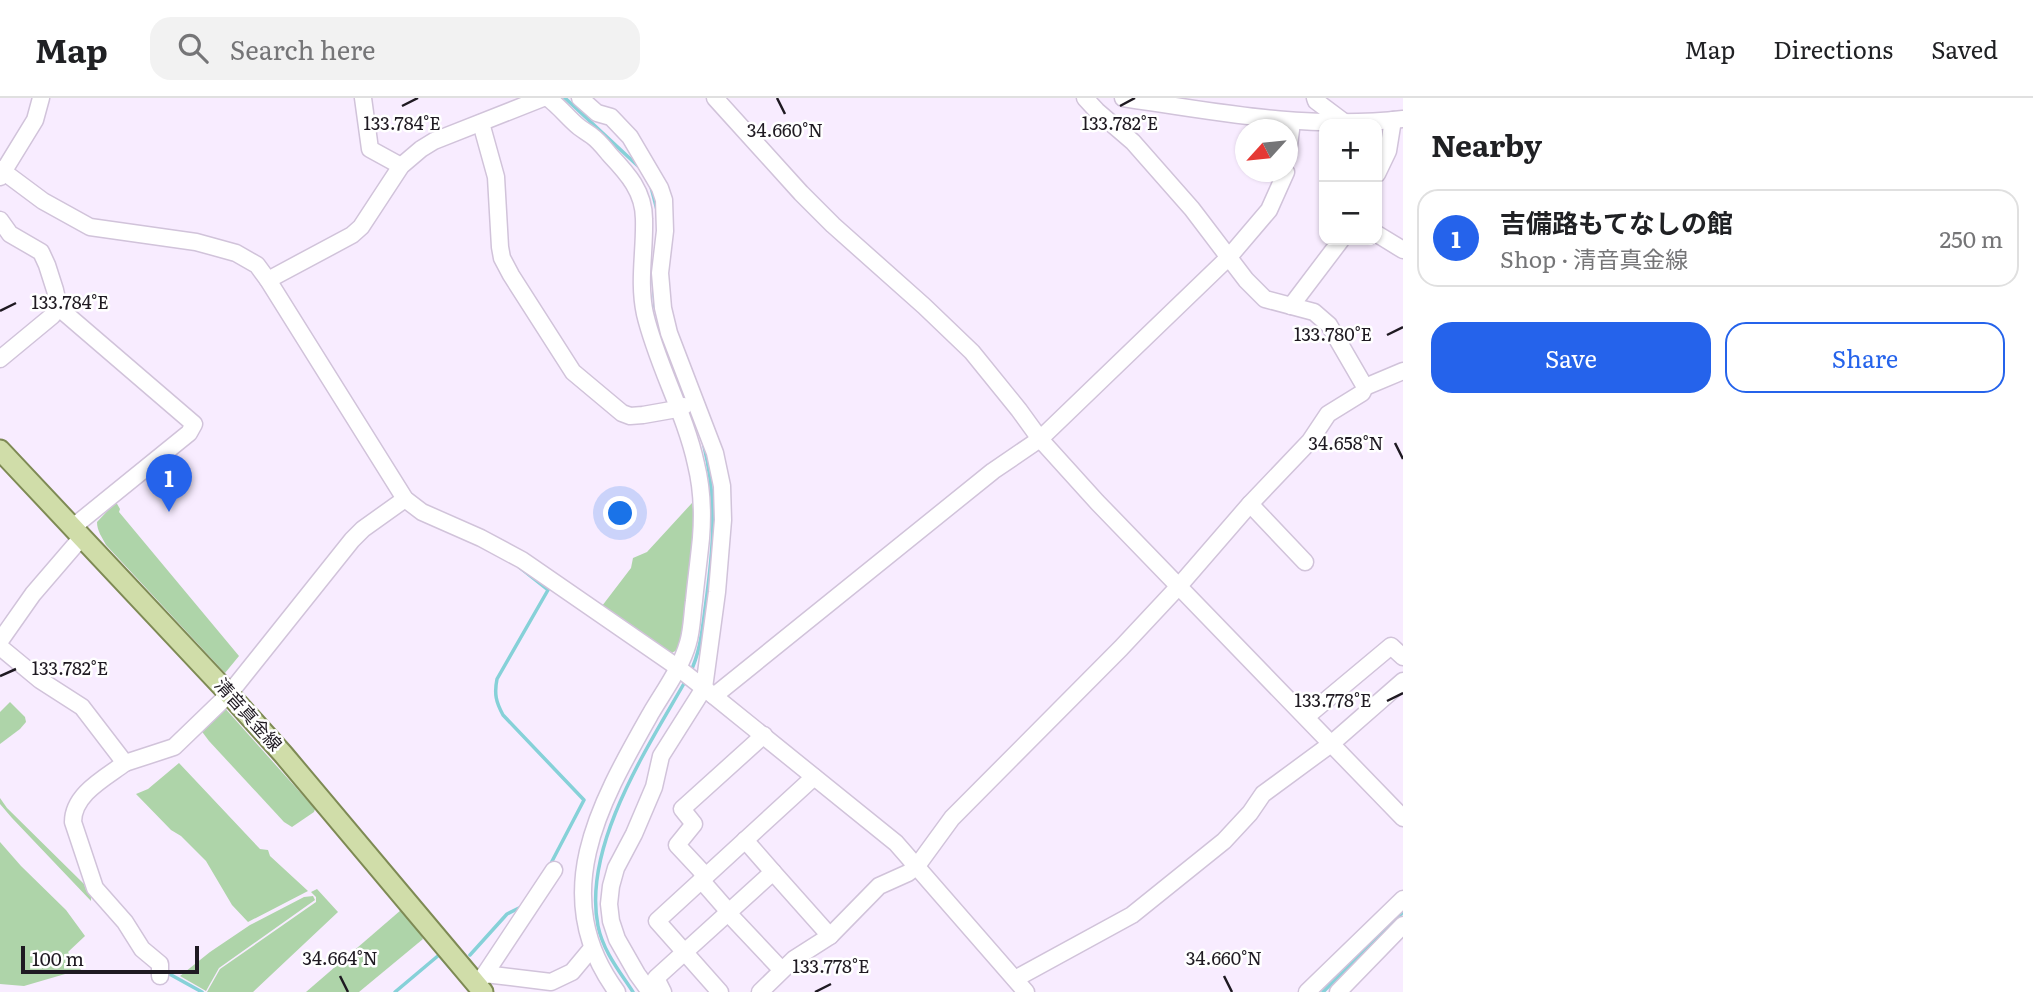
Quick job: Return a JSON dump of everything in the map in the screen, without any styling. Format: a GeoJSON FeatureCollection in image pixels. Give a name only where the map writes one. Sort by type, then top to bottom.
{"type":"FeatureCollection","features":[{"type":"Feature","properties":{"kind":"main road","name":"清音真金線"},"geometry":{"type":"LineString","coordinates":[[0,450],[229,694],[482,983]]}},
{"type":"Feature","properties":{"kind":"street"},"geometry":{"type":"LineString","coordinates":[[41,98],[35,120],[1,173],[43,201],[90,227],[196,242],[236,253],[257,265],[405,499],[422,512],[522,560],[695,681],[896,843],[1026,992]]}},
{"type":"Feature","properties":{"kind":"street"},"geometry":{"type":"LineString","coordinates":[[363,98],[370,149],[401,166]]}},
{"type":"Feature","properties":{"kind":"street"},"geometry":{"type":"LineString","coordinates":[[268,280],[361,228],[401,166],[421,149],[434,141],[543,98]]}},
{"type":"Feature","properties":{"kind":"street"},"geometry":{"type":"LineString","coordinates":[[548,98],[593,137],[637,188],[643,204],[642,269],[644,310],[649,331],[715,453],[724,501],[718,592],[695,681],[661,757],[654,787],[616,868],[611,886],[609,904],[617,939],[636,974],[650,992]]}},
{"type":"Feature","properties":{"kind":"street"},"geometry":{"type":"LineString","coordinates":[[580,98],[597,113],[611,117],[630,137],[660,188],[664,200],[665,231],[660,273],[663,308],[688,405],[701,487],[702,517],[688,643],[695,681]]}},
{"type":"Feature","properties":{"kind":"street"},"geometry":{"type":"LineString","coordinates":[[715,98],[801,194],[972,352],[1040,439],[1097,502],[1403,818]]}},
{"type":"Feature","properties":{"kind":"street"},"geometry":{"type":"LineString","coordinates":[[1085,98],[1133,142],[1192,209],[1246,280],[1265,299],[1314,312],[1329,325],[1365,387]]}},
{"type":"Feature","properties":{"kind":"street"},"geometry":{"type":"LineString","coordinates":[[1124,98],[1272,119]]}},
{"type":"Feature","properties":{"kind":"street"},"geometry":{"type":"LineString","coordinates":[[1315,98],[1340,119]]}},
{"type":"Feature","properties":{"kind":"street"},"geometry":{"type":"LineString","coordinates":[[1382,164],[1398,119]]}},
{"type":"Feature","properties":{"kind":"street"},"geometry":{"type":"LineString","coordinates":[[481,122],[496,177],[502,258],[573,372],[622,413],[630,416],[688,405]]}},
{"type":"Feature","properties":{"kind":"street"},"geometry":{"type":"LineString","coordinates":[[1298,122],[1319,122]]}},
{"type":"Feature","properties":{"kind":"street"},"geometry":{"type":"LineString","coordinates":[[617,992],[599,964],[593,948],[584,919],[582,894],[583,875],[593,832],[621,766],[695,681],[1040,439],[1229,257],[1269,210],[1282,182]]}},
{"type":"Feature","properties":{"kind":"street"},"geometry":{"type":"LineString","coordinates":[[0,220],[10,234],[41,252],[59,308],[194,424],[189,433],[78,532],[0,641]]}},
{"type":"Feature","properties":{"kind":"street"},"geometry":{"type":"LineString","coordinates":[[1382,237],[1403,250]]}},
{"type":"Feature","properties":{"kind":"street"},"geometry":{"type":"LineString","coordinates":[[1291,306],[1337,245]]}},
{"type":"Feature","properties":{"kind":"street"},"geometry":{"type":"LineString","coordinates":[[0,359],[59,308]]}},
{"type":"Feature","properties":{"kind":"street"},"geometry":{"type":"LineString","coordinates":[[760,992],[879,886],[917,866],[939,833],[959,811],[1121,648],[1310,441],[1328,414],[1362,393],[1365,387],[1403,371]]}},
{"type":"Feature","properties":{"kind":"street"},"geometry":{"type":"LineString","coordinates":[[160,971],[160,964],[142,949],[125,922],[95,888],[73,822],[77,802],[123,760],[174,747],[229,694],[352,540],[405,499]]}},
{"type":"Feature","properties":{"kind":"street"},"geometry":{"type":"LineString","coordinates":[[1250,504],[1305,562]]}},
{"type":"Feature","properties":{"kind":"street"},"geometry":{"type":"LineString","coordinates":[[1306,717],[1391,646],[1403,657]]}},
{"type":"Feature","properties":{"kind":"street"},"geometry":{"type":"LineString","coordinates":[[0,647],[40,680],[82,706],[123,760]]}},
{"type":"Feature","properties":{"kind":"street"},"geometry":{"type":"LineString","coordinates":[[1015,979],[1132,915],[1224,841],[1250,813],[1263,794],[1331,744],[1403,681]]}},
{"type":"Feature","properties":{"kind":"street"},"geometry":{"type":"LineString","coordinates":[[764,736],[682,809],[694,824],[677,845],[728,913],[777,965]]}},
{"type":"Feature","properties":{"kind":"street"},"geometry":{"type":"LineString","coordinates":[[720,992],[657,921],[814,776]]}},
{"type":"Feature","properties":{"kind":"street"},"geometry":{"type":"LineString","coordinates":[[745,840],[828,933]]}},
{"type":"Feature","properties":{"kind":"street"},"geometry":{"type":"LineString","coordinates":[[482,983],[554,870]]}},
{"type":"Feature","properties":{"kind":"street"},"geometry":{"type":"LineString","coordinates":[[663,992],[656,978],[773,872]]}},
{"type":"Feature","properties":{"kind":"street"},"geometry":{"type":"LineString","coordinates":[[1307,992],[1403,899]]}},
{"type":"Feature","properties":{"kind":"street"},"geometry":{"type":"LineString","coordinates":[[1338,992],[1403,925]]}},
{"type":"Feature","properties":{"kind":"street"},"geometry":{"type":"LineString","coordinates":[[482,983],[551,982],[572,972],[593,948]]}},
{"type":"Feature","properties":{"kind":"green space"},"geometry":{"type":"Polygon","coordinates":[[[116,502],[119,512],[239,656],[225,673],[106,545],[97,522],[116,502]]]}},
{"type":"Feature","properties":{"kind":"green space"},"geometry":{"type":"Polygon","coordinates":[[[692,503],[692,547],[682,641],[677,650],[670,654],[602,606],[631,568],[633,558],[647,552],[692,503]]]}},
{"type":"Feature","properties":{"kind":"green space"},"geometry":{"type":"Polygon","coordinates":[[[10,702],[25,717],[26,722],[0,744],[0,712],[10,702]]]}},
{"type":"Feature","properties":{"kind":"green space"},"geometry":{"type":"Polygon","coordinates":[[[223,706],[315,809],[314,812],[292,827],[284,822],[209,741],[200,729],[223,706]]]}},
{"type":"Feature","properties":{"kind":"green space"},"geometry":{"type":"Polygon","coordinates":[[[179,763],[260,849],[268,850],[270,856],[308,891],[248,922],[232,905],[206,861],[136,794],[148,789],[179,763]]]}},
{"type":"Feature","properties":{"kind":"green space"},"geometry":{"type":"Polygon","coordinates":[[[0,798],[84,884],[86,890],[91,893],[91,901],[12,818],[0,804],[0,798]]]}},
{"type":"Feature","properties":{"kind":"green space"},"geometry":{"type":"Polygon","coordinates":[[[0,842],[66,910],[85,936],[68,952],[81,970],[80,973],[72,972],[24,986],[0,984],[0,842]]]}},
{"type":"Feature","properties":{"kind":"green space"},"geometry":{"type":"Polygon","coordinates":[[[317,889],[338,912],[253,992],[207,992],[220,969],[316,902],[316,897],[311,892],[317,889]]]}},
{"type":"Feature","properties":{"kind":"green space"},"geometry":{"type":"Polygon","coordinates":[[[313,896],[315,900],[219,968],[206,991],[180,976],[250,925],[304,897],[313,896]]]}},
{"type":"Feature","properties":{"kind":"green space"},"geometry":{"type":"Polygon","coordinates":[[[401,910],[411,919],[423,939],[359,992],[306,992],[401,910]]]}},
{"type":"Feature","properties":{"kind":"waterway"},"geometry":{"type":"LineString","coordinates":[[565,98],[638,166]]}},
{"type":"Feature","properties":{"kind":"waterway"},"geometry":{"type":"LineString","coordinates":[[651,187],[657,210]]}},
{"type":"Feature","properties":{"kind":"waterway"},"geometry":{"type":"LineString","coordinates":[[653,277],[655,307]]}},
{"type":"Feature","properties":{"kind":"waterway"},"geometry":{"type":"LineString","coordinates":[[690,673],[702,634],[712,548],[713,508],[704,446]]}},
{"type":"Feature","properties":{"kind":"waterway"},"geometry":{"type":"LineString","coordinates":[[519,567],[548,590],[497,679],[497,702],[503,715],[584,800],[549,867]]}},
{"type":"Feature","properties":{"kind":"waterway"},"geometry":{"type":"LineString","coordinates":[[633,992],[600,935],[596,895],[600,863],[609,831],[637,766],[686,680]]}},
{"type":"Feature","properties":{"kind":"waterway"},"geometry":{"type":"LineString","coordinates":[[470,955],[507,914],[521,907]]}},
{"type":"Feature","properties":{"kind":"waterway"},"geometry":{"type":"LineString","coordinates":[[1323,992],[1403,912]]}},
{"type":"Feature","properties":{"kind":"waterway"},"geometry":{"type":"LineString","coordinates":[[395,992],[439,955],[454,972]]}},
{"type":"Feature","properties":{"kind":"waterway"},"geometry":{"type":"LineString","coordinates":[[164,971],[202,992]]}},
{"type":"Feature","properties":{"kind":"place","name":"吉備路もてなしの館"},"geometry":{"type":"Point","coordinates":[169,512]}}]}
